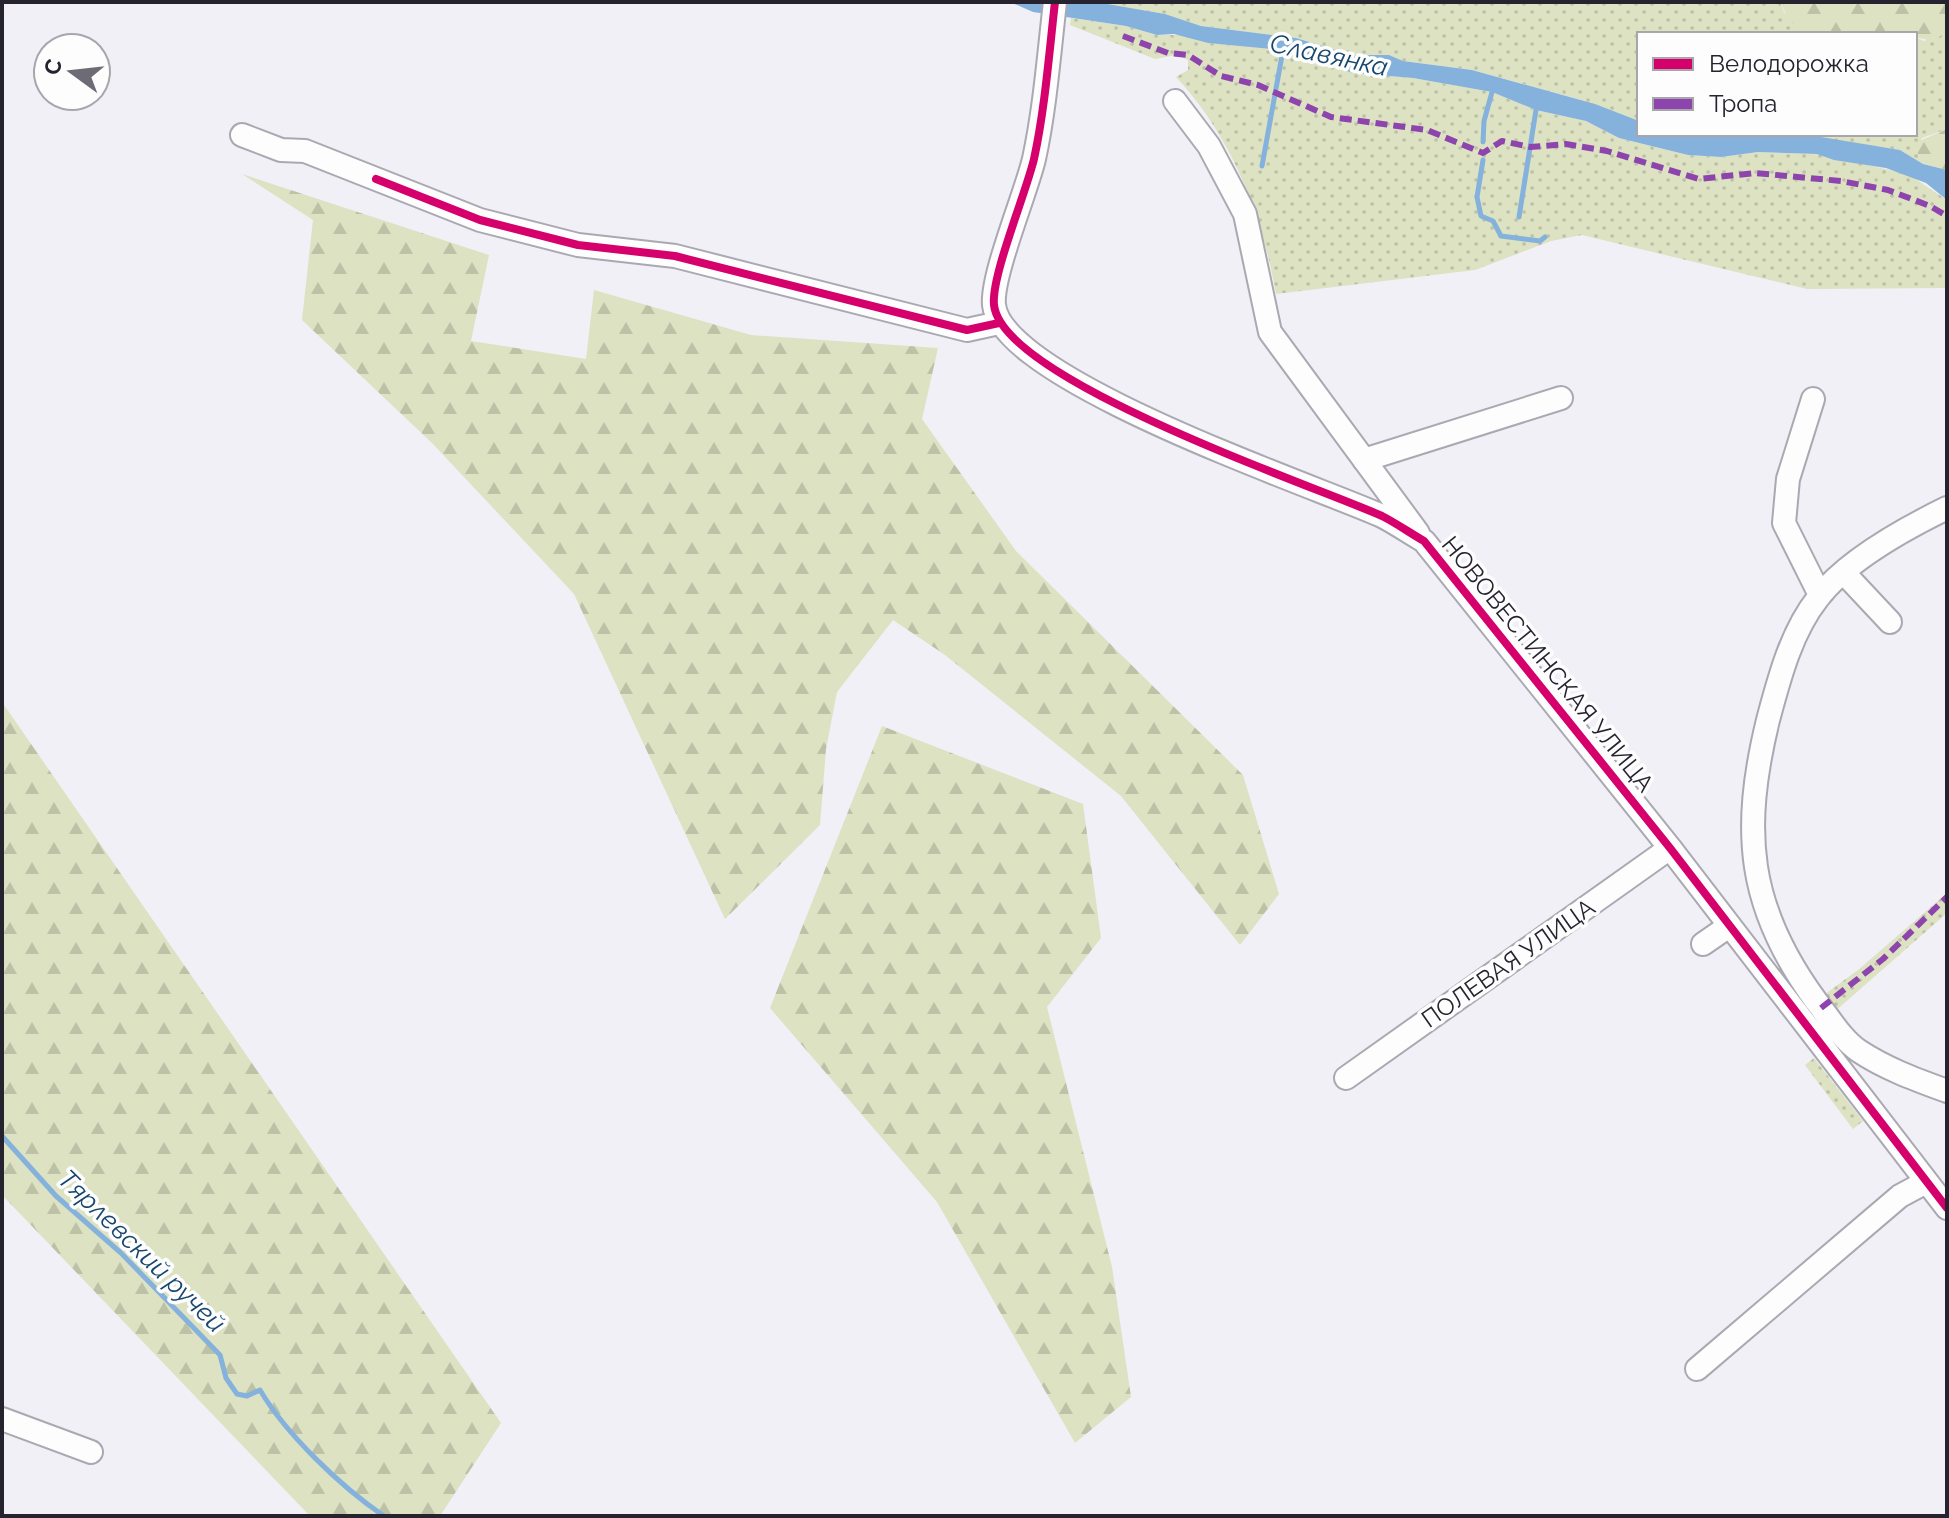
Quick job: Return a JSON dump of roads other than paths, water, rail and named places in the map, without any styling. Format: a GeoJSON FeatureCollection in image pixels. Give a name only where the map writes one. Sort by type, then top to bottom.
{"type":"FeatureCollection","features":[{"type":"Feature","properties":{"kind":"street"},"geometry":{"type":"LineString","coordinates":[[242,135],[281,150],[305,151],[480,220],[578,245],[675,256],[967,330],[999,323],[994,292],[1034,158],[1055,2]]}},
{"type":"Feature","properties":{"kind":"street"},"geometry":{"type":"LineString","coordinates":[[1175,101],[1209,146],[1245,214],[1270,332],[1424,541]]}},
{"type":"Feature","properties":{"kind":"street","name":"НОВОВЕСТИНСКАЯ УЛИЦА"},"geometry":{"type":"LineString","coordinates":[[999,323],[1029,352],[1156,423],[1266,472],[1384,517],[1424,541],[1670,848],[1947,1208]]}},
{"type":"Feature","properties":{"kind":"street"},"geometry":{"type":"LineString","coordinates":[[1364,460],[1561,398]]}},
{"type":"Feature","properties":{"kind":"street"},"geometry":{"type":"LineString","coordinates":[[1813,399],[1788,479],[1784,523],[1820,595]]}},
{"type":"Feature","properties":{"kind":"street"},"geometry":{"type":"LineString","coordinates":[[1947,508],[1875,549],[1820,595],[1803,621],[1788,654],[1773,703],[1753,795],[1751,837],[1756,874],[1784,958],[1856,1050],[1900,1074],[1947,1091]]}},
{"type":"Feature","properties":{"kind":"street"},"geometry":{"type":"LineString","coordinates":[[1845,574],[1890,622]]}},
{"type":"Feature","properties":{"kind":"street","name":"ПОЛЕВАЯ УЛИЦА"},"geometry":{"type":"LineString","coordinates":[[1346,1078],[1670,848]]}},
{"type":"Feature","properties":{"kind":"street"},"geometry":{"type":"LineString","coordinates":[[1703,944],[1729,926]]}},
{"type":"Feature","properties":{"kind":"street"},"geometry":{"type":"LineString","coordinates":[[1768,978],[1784,958]]}},
{"type":"Feature","properties":{"kind":"street"},"geometry":{"type":"LineString","coordinates":[[1835,1065],[1856,1050]]}},
{"type":"Feature","properties":{"kind":"street"},"geometry":{"type":"LineString","coordinates":[[1697,1369],[1900,1196],[1926,1182]]}},
{"type":"Feature","properties":{"kind":"street"},"geometry":{"type":"LineString","coordinates":[[2,1419],[91,1452]]}},
{"type":"Feature","properties":{"kind":"water","name":"Славянка"},"geometry":{"type":"Polygon","coordinates":[[[1010,2],[1096,2],[1165,14],[1201,26],[1296,38],[1352,55],[1389,55],[1403,61],[1472,70],[1595,104],[1637,120],[1637,136],[1815,136],[1900,150],[1923,164],[1947,170],[1947,200],[1926,183],[1886,168],[1834,160],[1817,154],[1758,152],[1721,157],[1688,155],[1619,138],[1586,121],[1536,110],[1492,92],[1413,78],[1353,73],[1283,50],[1208,43],[1174,34],[1157,35],[1126,26],[1033,12],[1010,2]]]}},
{"type":"Feature","properties":{"kind":"waterway","name":"Славянка"},"geometry":{"type":"LineString","coordinates":[[1262,166],[1283,50]]}},
{"type":"Feature","properties":{"kind":"waterway"},"geometry":{"type":"LineString","coordinates":[[1483,142],[1484,121],[1492,92]]}},
{"type":"Feature","properties":{"kind":"waterway"},"geometry":{"type":"LineString","coordinates":[[1519,217],[1536,110]]}},
{"type":"Feature","properties":{"kind":"waterway"},"geometry":{"type":"LineString","coordinates":[[1483,160],[1477,197],[1481,216],[1493,221],[1501,236],[1540,241],[1545,237]]}},
{"type":"Feature","properties":{"kind":"waterway","name":"Тярлевский ручей"},"geometry":{"type":"LineString","coordinates":[[2,1136],[56,1196],[121,1253],[220,1355],[226,1378],[237,1394],[247,1396],[260,1390],[284,1424],[316,1459],[384,1516]]}}]}
